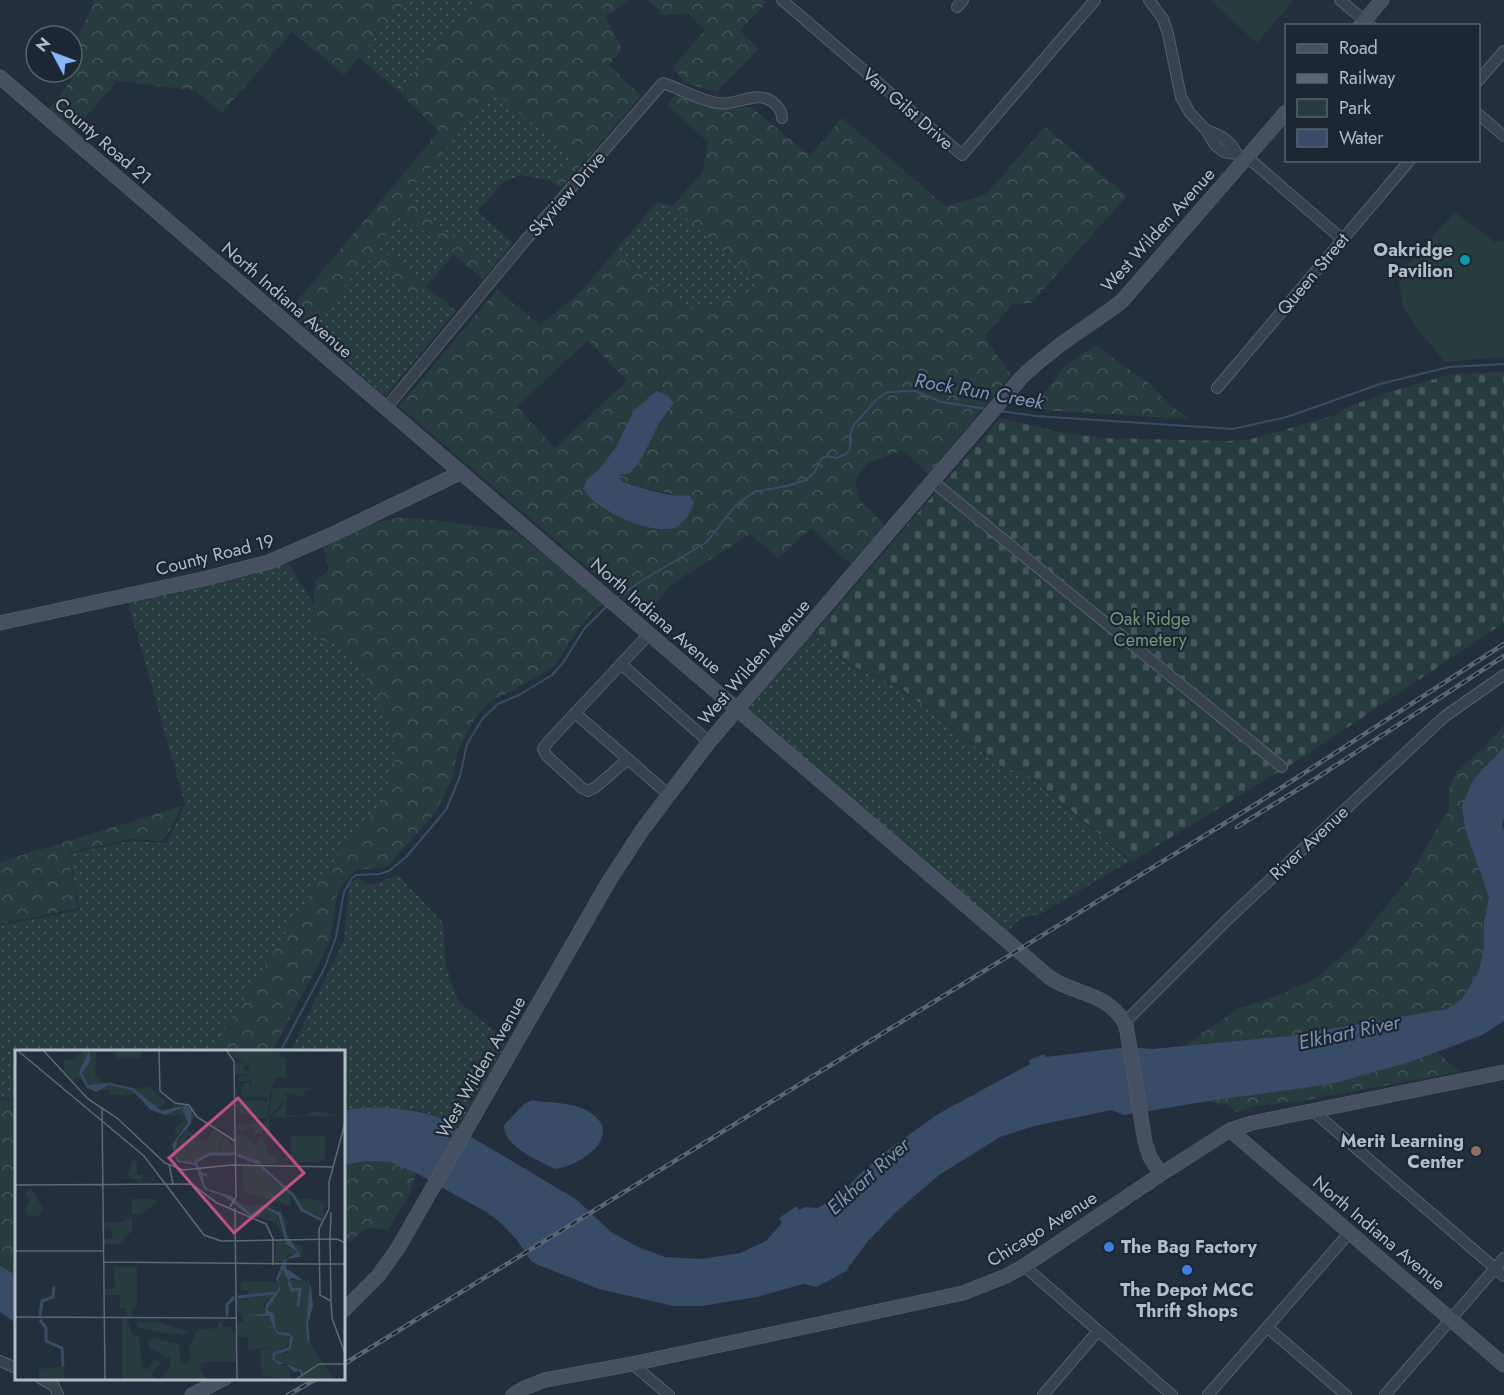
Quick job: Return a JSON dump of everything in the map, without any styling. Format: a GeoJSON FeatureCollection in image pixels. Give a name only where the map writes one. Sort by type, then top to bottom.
{"type":"FeatureCollection","features":[{"type":"Feature","properties":{"kind":"street","name":"Van Gilst Drive"},"geometry":{"type":"LineString","coordinates":[[783,0],[962,154],[1095,0]]}},
{"type":"Feature","properties":{"kind":"street"},"geometry":{"type":"LineString","coordinates":[[1149,0],[1166,26],[1181,97],[1190,113],[1206,130],[1215,145],[1224,152],[1254,164],[1342,239]]}},
{"type":"Feature","properties":{"kind":"street"},"geometry":{"type":"LineString","coordinates":[[1340,0],[1365,24],[1382,0]]}},
{"type":"Feature","properties":{"kind":"street"},"geometry":{"type":"LineString","coordinates":[[1480,80],[1504,51]]}},
{"type":"Feature","properties":{"kind":"street","name":"County Road 21"},"geometry":{"type":"LineString","coordinates":[[0,76],[155,209]]}},
{"type":"Feature","properties":{"kind":"street","name":"Skyview Drive"},"geometry":{"type":"LineString","coordinates":[[386,408],[523,243],[663,83],[719,104],[755,97],[767,99],[774,102],[782,113],[782,118]]}},
{"type":"Feature","properties":{"kind":"street","name":"West Wilden Avenue"},"geometry":{"type":"LineString","coordinates":[[345,1309],[378,1276],[398,1248],[609,881],[668,794],[709,742],[1003,398],[1038,361],[1122,301],[1241,157],[1285,114]]}},
{"type":"Feature","properties":{"kind":"street"},"geometry":{"type":"LineString","coordinates":[[1480,115],[1504,136]]}},
{"type":"Feature","properties":{"kind":"street","name":"Queen Street"},"geometry":{"type":"LineString","coordinates":[[1217,388],[1408,162]]}},
{"type":"Feature","properties":{"kind":"street","name":"North Indiana Avenue"},"geometry":{"type":"LineString","coordinates":[[155,209],[1049,977],[1062,985],[1083,991],[1103,1001],[1125,1022]]}},
{"type":"Feature","properties":{"kind":"street","name":"County Road 19"},"geometry":{"type":"LineString","coordinates":[[0,623],[207,578],[269,562],[460,473]]}},
{"type":"Feature","properties":{"kind":"street"},"geometry":{"type":"LineString","coordinates":[[933,481],[1282,766]]}},
{"type":"Feature","properties":{"kind":"street"},"geometry":{"type":"LineString","coordinates":[[628,759],[596,787],[588,791],[547,756],[543,749],[650,633]]}},
{"type":"Feature","properties":{"kind":"street"},"geometry":{"type":"LineString","coordinates":[[621,664],[709,742]]}},
{"type":"Feature","properties":{"kind":"street","name":"River Avenue"},"geometry":{"type":"LineString","coordinates":[[1125,1022],[1218,929],[1444,717],[1504,675]]}},
{"type":"Feature","properties":{"kind":"street"},"geometry":{"type":"LineString","coordinates":[[575,713],[668,794]]}},
{"type":"Feature","properties":{"kind":"street"},"geometry":{"type":"LineString","coordinates":[[1125,1022],[1147,1149],[1161,1174]]}},
{"type":"Feature","properties":{"kind":"street","name":"Chicago Avenue"},"geometry":{"type":"LineString","coordinates":[[513,1395],[545,1380],[632,1364],[963,1293],[1006,1276],[1024,1266],[1230,1130],[1252,1123],[1504,1072]]}},
{"type":"Feature","properties":{"kind":"street"},"geometry":{"type":"LineString","coordinates":[[1313,1111],[1504,1276]]}},
{"type":"Feature","properties":{"kind":"street","name":"North Indiana Avenue"},"geometry":{"type":"LineString","coordinates":[[1230,1130],[1504,1365]]}},
{"type":"Feature","properties":{"kind":"street"},"geometry":{"type":"LineString","coordinates":[[1208,1395],[1350,1232]]}},
{"type":"Feature","properties":{"kind":"street"},"geometry":{"type":"LineString","coordinates":[[1385,1395],[1504,1258]]}},
{"type":"Feature","properties":{"kind":"street"},"geometry":{"type":"LineString","coordinates":[[1024,1266],[1172,1395]]}},
{"type":"Feature","properties":{"kind":"street"},"geometry":{"type":"LineString","coordinates":[[1267,1327],[1346,1395]]}},
{"type":"Feature","properties":{"kind":"street"},"geometry":{"type":"LineString","coordinates":[[1043,1395],[1098,1330]]}},
{"type":"Feature","properties":{"kind":"street"},"geometry":{"type":"LineString","coordinates":[[0,1361],[15,1368]]}},
{"type":"Feature","properties":{"kind":"street"},"geometry":{"type":"LineString","coordinates":[[632,1364],[669,1395]]}},
{"type":"Feature","properties":{"kind":"street"},"geometry":{"type":"LineString","coordinates":[[44,1380],[54,1386],[58,1395]]}},
{"type":"Feature","properties":{"kind":"street"},"geometry":{"type":"LineString","coordinates":[[192,1395],[221,1380]]}},
{"type":"Feature","properties":{"kind":"green space"},"geometry":{"type":"Polygon","coordinates":[[[95,0],[407,0],[344,75],[292,32],[222,113],[194,90],[117,81],[73,131],[48,110],[68,84],[84,84],[84,25],[95,0]]]}},
{"type":"Feature","properties":{"kind":"green space"},"geometry":{"type":"Polygon","coordinates":[[[407,0],[478,0],[398,91],[359,57],[407,0]]]}},
{"type":"Feature","properties":{"kind":"green space"},"geometry":{"type":"Polygon","coordinates":[[[478,0],[629,0],[606,17],[622,49],[609,65],[641,96],[561,188],[551,181],[571,157],[495,92],[405,196],[486,265],[478,275],[402,214],[376,246],[426,287],[416,298],[367,259],[308,329],[288,312],[439,131],[398,91],[478,0]]]}},
{"type":"Feature","properties":{"kind":"green space"},"geometry":{"type":"Polygon","coordinates":[[[647,0],[764,0],[766,2],[740,31],[759,48],[717,92],[685,83],[673,67],[705,30],[687,13],[664,15],[647,0]]]}},
{"type":"Feature","properties":{"kind":"green space"},"geometry":{"type":"Polygon","coordinates":[[[1210,0],[1294,0],[1257,43],[1210,0]]]}},
{"type":"Feature","properties":{"kind":"green space"},"geometry":{"type":"Polygon","coordinates":[[[495,91],[572,157],[551,181],[521,175],[504,182],[477,211],[513,243],[483,279],[478,275],[485,265],[404,197],[495,91]]]}},
{"type":"Feature","properties":{"kind":"green space"},"geometry":{"type":"Polygon","coordinates":[[[677,93],[714,109],[751,107],[810,156],[842,118],[945,206],[985,195],[1045,127],[1127,196],[1031,303],[1013,304],[984,337],[1011,375],[928,474],[903,450],[868,463],[855,480],[860,501],[885,525],[851,565],[811,528],[778,558],[750,534],[672,584],[644,616],[399,406],[497,290],[540,325],[581,292],[615,251],[687,311],[752,292],[759,284],[673,206],[703,171],[708,142],[667,105],[677,93]],[[588,340],[517,407],[555,448],[627,381],[588,340]],[[657,391],[634,410],[616,447],[602,466],[587,480],[628,521],[666,530],[680,525],[694,503],[677,495],[621,481],[620,475],[642,458],[659,423],[673,403],[657,391]]]}},
{"type":"Feature","properties":{"kind":"green space"},"geometry":{"type":"Polygon","coordinates":[[[657,202],[673,206],[759,284],[752,293],[687,311],[615,251],[657,202]]]}},
{"type":"Feature","properties":{"kind":"green space"},"geometry":{"type":"Polygon","coordinates":[[[1455,212],[1495,242],[1504,240],[1504,357],[1445,362],[1403,307],[1398,274],[1455,212]]]}},
{"type":"Feature","properties":{"kind":"green space"},"geometry":{"type":"Polygon","coordinates":[[[402,213],[453,255],[426,287],[375,246],[402,213]]]}},
{"type":"Feature","properties":{"kind":"green space"},"geometry":{"type":"Polygon","coordinates":[[[367,259],[416,298],[426,287],[456,311],[385,396],[308,329],[367,259]]]}},
{"type":"Feature","properties":{"kind":"green space"},"geometry":{"type":"Polygon","coordinates":[[[1095,345],[1150,384],[1171,406],[1190,419],[1042,410],[1030,406],[1047,390],[1064,367],[1095,345]]]}},
{"type":"Feature","properties":{"kind":"green space","name":"Oak Ridge Cemetery"},"geometry":{"type":"Polygon","coordinates":[[[1504,372],[1504,623],[1305,756],[1132,861],[1020,768],[1007,771],[897,685],[850,665],[814,633],[1000,418],[1059,432],[1104,438],[1228,441],[1251,439],[1336,415],[1348,407],[1386,393],[1452,374],[1504,372]]]}},
{"type":"Feature","properties":{"kind":"green space"},"geometry":{"type":"Polygon","coordinates":[[[397,518],[414,518],[515,531],[605,603],[592,612],[556,664],[541,675],[488,703],[475,718],[458,750],[452,779],[435,813],[387,867],[356,870],[345,881],[337,895],[330,940],[273,1050],[211,1050],[321,877],[385,797],[395,767],[392,730],[371,685],[340,645],[319,639],[313,630],[316,579],[326,573],[329,567],[323,548],[325,544],[367,525],[397,518]]]}},
{"type":"Feature","properties":{"kind":"green space"},"geometry":{"type":"Polygon","coordinates":[[[284,557],[328,627],[374,683],[396,728],[399,766],[387,798],[215,1050],[15,1050],[15,1100],[0,1097],[0,926],[80,910],[69,854],[128,841],[167,843],[185,804],[126,595],[284,557]]]}},
{"type":"Feature","properties":{"kind":"green space"},"geometry":{"type":"Polygon","coordinates":[[[810,631],[850,666],[897,686],[1006,771],[1020,769],[1130,861],[1040,914],[1021,918],[1007,932],[748,712],[748,705],[810,631]]]}},
{"type":"Feature","properties":{"kind":"green space"},"geometry":{"type":"Polygon","coordinates":[[[1504,725],[1504,747],[1473,780],[1489,897],[1479,971],[1462,999],[1447,1009],[1417,1015],[1288,1036],[1185,1045],[1238,1009],[1281,994],[1318,977],[1358,942],[1411,875],[1449,810],[1449,789],[1456,772],[1483,749],[1504,725]]]}},
{"type":"Feature","properties":{"kind":"green space"},"geometry":{"type":"Polygon","coordinates":[[[182,806],[162,841],[129,839],[68,853],[78,908],[0,924],[0,862],[182,806]]]}},
{"type":"Feature","properties":{"kind":"green space"},"geometry":{"type":"Polygon","coordinates":[[[398,875],[443,923],[446,967],[458,1001],[507,1042],[457,1128],[438,1117],[418,1110],[404,1111],[369,1106],[345,1111],[345,1050],[291,1050],[344,940],[349,885],[358,877],[369,886],[398,875]]]}},
{"type":"Feature","properties":{"kind":"green space"},"geometry":{"type":"Polygon","coordinates":[[[1437,1052],[1459,1072],[1301,1101],[1256,1106],[1236,1112],[1226,1104],[1220,1105],[1209,1101],[1331,1084],[1407,1063],[1437,1052]]]}},
{"type":"Feature","properties":{"kind":"green space"},"geometry":{"type":"Polygon","coordinates":[[[0,1099],[15,1101],[15,1274],[0,1266],[0,1099]]]}},
{"type":"Feature","properties":{"kind":"green space"},"geometry":{"type":"Polygon","coordinates":[[[367,1161],[390,1162],[416,1173],[410,1193],[388,1230],[367,1229],[359,1233],[351,1242],[345,1240],[345,1165],[367,1161]]]}},
{"type":"Feature","properties":{"kind":"water"},"geometry":{"type":"Polygon","coordinates":[[[657,391],[668,396],[674,403],[659,423],[642,458],[630,473],[620,475],[621,481],[637,487],[668,495],[690,496],[694,503],[688,516],[678,526],[668,529],[641,526],[627,520],[600,505],[583,489],[587,480],[602,466],[616,447],[634,410],[657,391]]]}},
{"type":"Feature","properties":{"kind":"water","name":"Elkhart River"},"geometry":{"type":"Polygon","coordinates":[[[1504,747],[1504,818],[1502,825],[1504,830],[1504,1021],[1482,1035],[1407,1063],[1331,1084],[1124,1115],[1112,1110],[1034,1126],[1000,1137],[939,1175],[897,1211],[868,1241],[845,1272],[816,1287],[803,1284],[757,1297],[701,1306],[673,1306],[599,1289],[531,1261],[517,1240],[488,1213],[416,1173],[390,1162],[367,1161],[345,1165],[345,1111],[378,1107],[428,1114],[438,1117],[577,1200],[611,1232],[638,1247],[665,1257],[701,1259],[740,1253],[766,1241],[782,1223],[779,1218],[797,1206],[799,1210],[805,1207],[818,1208],[838,1197],[888,1150],[938,1114],[1030,1064],[1029,1060],[1044,1054],[1046,1057],[1128,1047],[1153,1049],[1288,1036],[1447,1009],[1462,999],[1479,971],[1484,945],[1484,922],[1489,897],[1465,829],[1462,806],[1473,780],[1504,747]]]}},
{"type":"Feature","properties":{"kind":"water"},"geometry":{"type":"Polygon","coordinates":[[[532,1100],[570,1105],[591,1113],[600,1122],[603,1131],[601,1141],[585,1157],[575,1163],[554,1169],[522,1152],[509,1140],[504,1125],[524,1104],[532,1100]]]}},
{"type":"Feature","properties":{"kind":"water"},"geometry":{"type":"Polygon","coordinates":[[[0,1266],[15,1274],[15,1322],[0,1312],[0,1266]]]}},
{"type":"Feature","properties":{"kind":"waterway","name":"Rock Run Creek"},"geometry":{"type":"LineString","coordinates":[[1001,411],[1036,416],[1233,429],[1287,417],[1380,384],[1449,367],[1504,364]]}},
{"type":"Feature","properties":{"kind":"waterway","name":"Rock Run Creek"},"geometry":{"type":"LineString","coordinates":[[617,598],[707,542],[735,506],[754,492],[806,480],[814,473],[822,458],[827,456],[836,458],[846,454],[850,449],[853,426],[877,399],[887,392],[915,391],[941,402],[987,409]]}},
{"type":"Feature","properties":{"kind":"waterway","name":"Rock Run Creek"},"geometry":{"type":"LineString","coordinates":[[281,1050],[325,967],[336,937],[344,892],[352,878],[356,875],[389,871],[406,857],[446,810],[460,776],[467,744],[483,718],[498,704],[521,694],[552,675],[563,663],[584,629],[608,605]]}},
{"type":"Feature","properties":{"kind":"railway"},"geometry":{"type":"LineString","coordinates":[[345,1363],[1256,804],[1504,644]]}},
{"type":"Feature","properties":{"kind":"railway"},"geometry":{"type":"LineString","coordinates":[[1237,827],[1504,656]]}},
{"type":"Feature","properties":{"kind":"railway"},"geometry":{"type":"LineString","coordinates":[[288,1395],[314,1380]]}},
{"type":"Feature","properties":{"kind":"place","name":"Oakridge Pavilion"},"geometry":{"type":"Point","coordinates":[1465,260]}},
{"type":"Feature","properties":{"kind":"place","name":"Merit Learning Center"},"geometry":{"type":"Point","coordinates":[1476,1151]}},
{"type":"Feature","properties":{"kind":"place","name":"The Bag Factory"},"geometry":{"type":"Point","coordinates":[1109,1247]}},
{"type":"Feature","properties":{"kind":"place","name":"The Depot MCC Thrift Shops"},"geometry":{"type":"Point","coordinates":[1187,1270]}}]}
